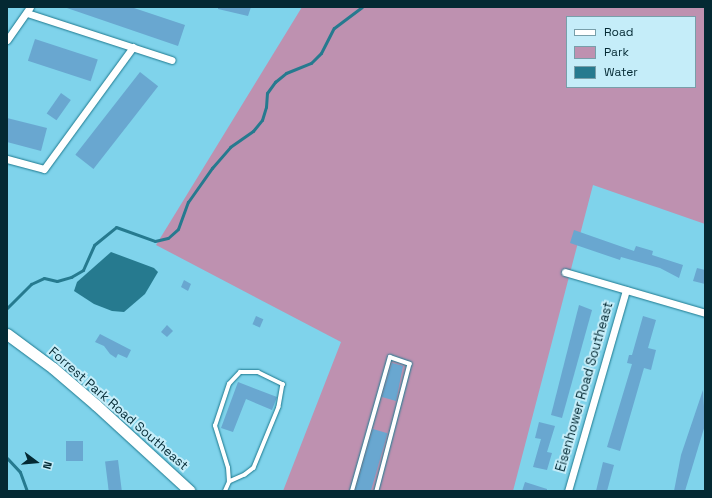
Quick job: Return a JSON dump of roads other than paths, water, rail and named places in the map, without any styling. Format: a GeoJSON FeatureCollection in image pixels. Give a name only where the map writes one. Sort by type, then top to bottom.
{"type":"FeatureCollection","features":[{"type":"Feature","properties":{"kind":"street"},"geometry":{"type":"LineString","coordinates":[[7,40],[29,10],[172,60]]}},
{"type":"Feature","properties":{"kind":"street"},"geometry":{"type":"LineString","coordinates":[[7,160],[44,169],[133,47]]}},
{"type":"Feature","properties":{"kind":"street"},"geometry":{"type":"LineString","coordinates":[[565,272],[705,313]]}},
{"type":"Feature","properties":{"kind":"street","name":"Eisenhower Road Southeast"},"geometry":{"type":"LineString","coordinates":[[568,491],[626,290]]}},
{"type":"Feature","properties":{"kind":"street","name":"Forrest Park Road Southeast"},"geometry":{"type":"LineString","coordinates":[[7,334],[53,368],[190,491]]}},
{"type":"Feature","properties":{"kind":"lane"},"geometry":{"type":"LineString","coordinates":[[352,491],[390,357],[410,364],[377,491]]}},
{"type":"Feature","properties":{"kind":"lane"},"geometry":{"type":"LineString","coordinates":[[225,491],[229,482],[215,426],[229,384],[240,372],[258,372],[283,384],[279,408],[254,468],[245,475],[229,482]]}},
{"type":"Feature","properties":{"kind":"water"},"geometry":{"type":"Polygon","coordinates":[[[111,252],[154,268],[158,272],[145,294],[124,312],[112,311],[94,304],[74,291],[77,282],[111,252]]]}},
{"type":"Feature","properties":{"kind":"waterway"},"geometry":{"type":"LineString","coordinates":[[7,308],[31,284],[44,278],[57,281],[71,277],[83,270],[94,245],[116,227],[155,241],[168,238],[178,229],[188,202],[212,168],[230,147],[253,131],[262,120],[266,107],[267,93],[275,82],[286,73],[311,63],[321,53],[334,28],[362,7]]}},
{"type":"Feature","properties":{"kind":"waterway"},"geometry":{"type":"LineString","coordinates":[[7,458],[20,472],[27,491]]}}]}
